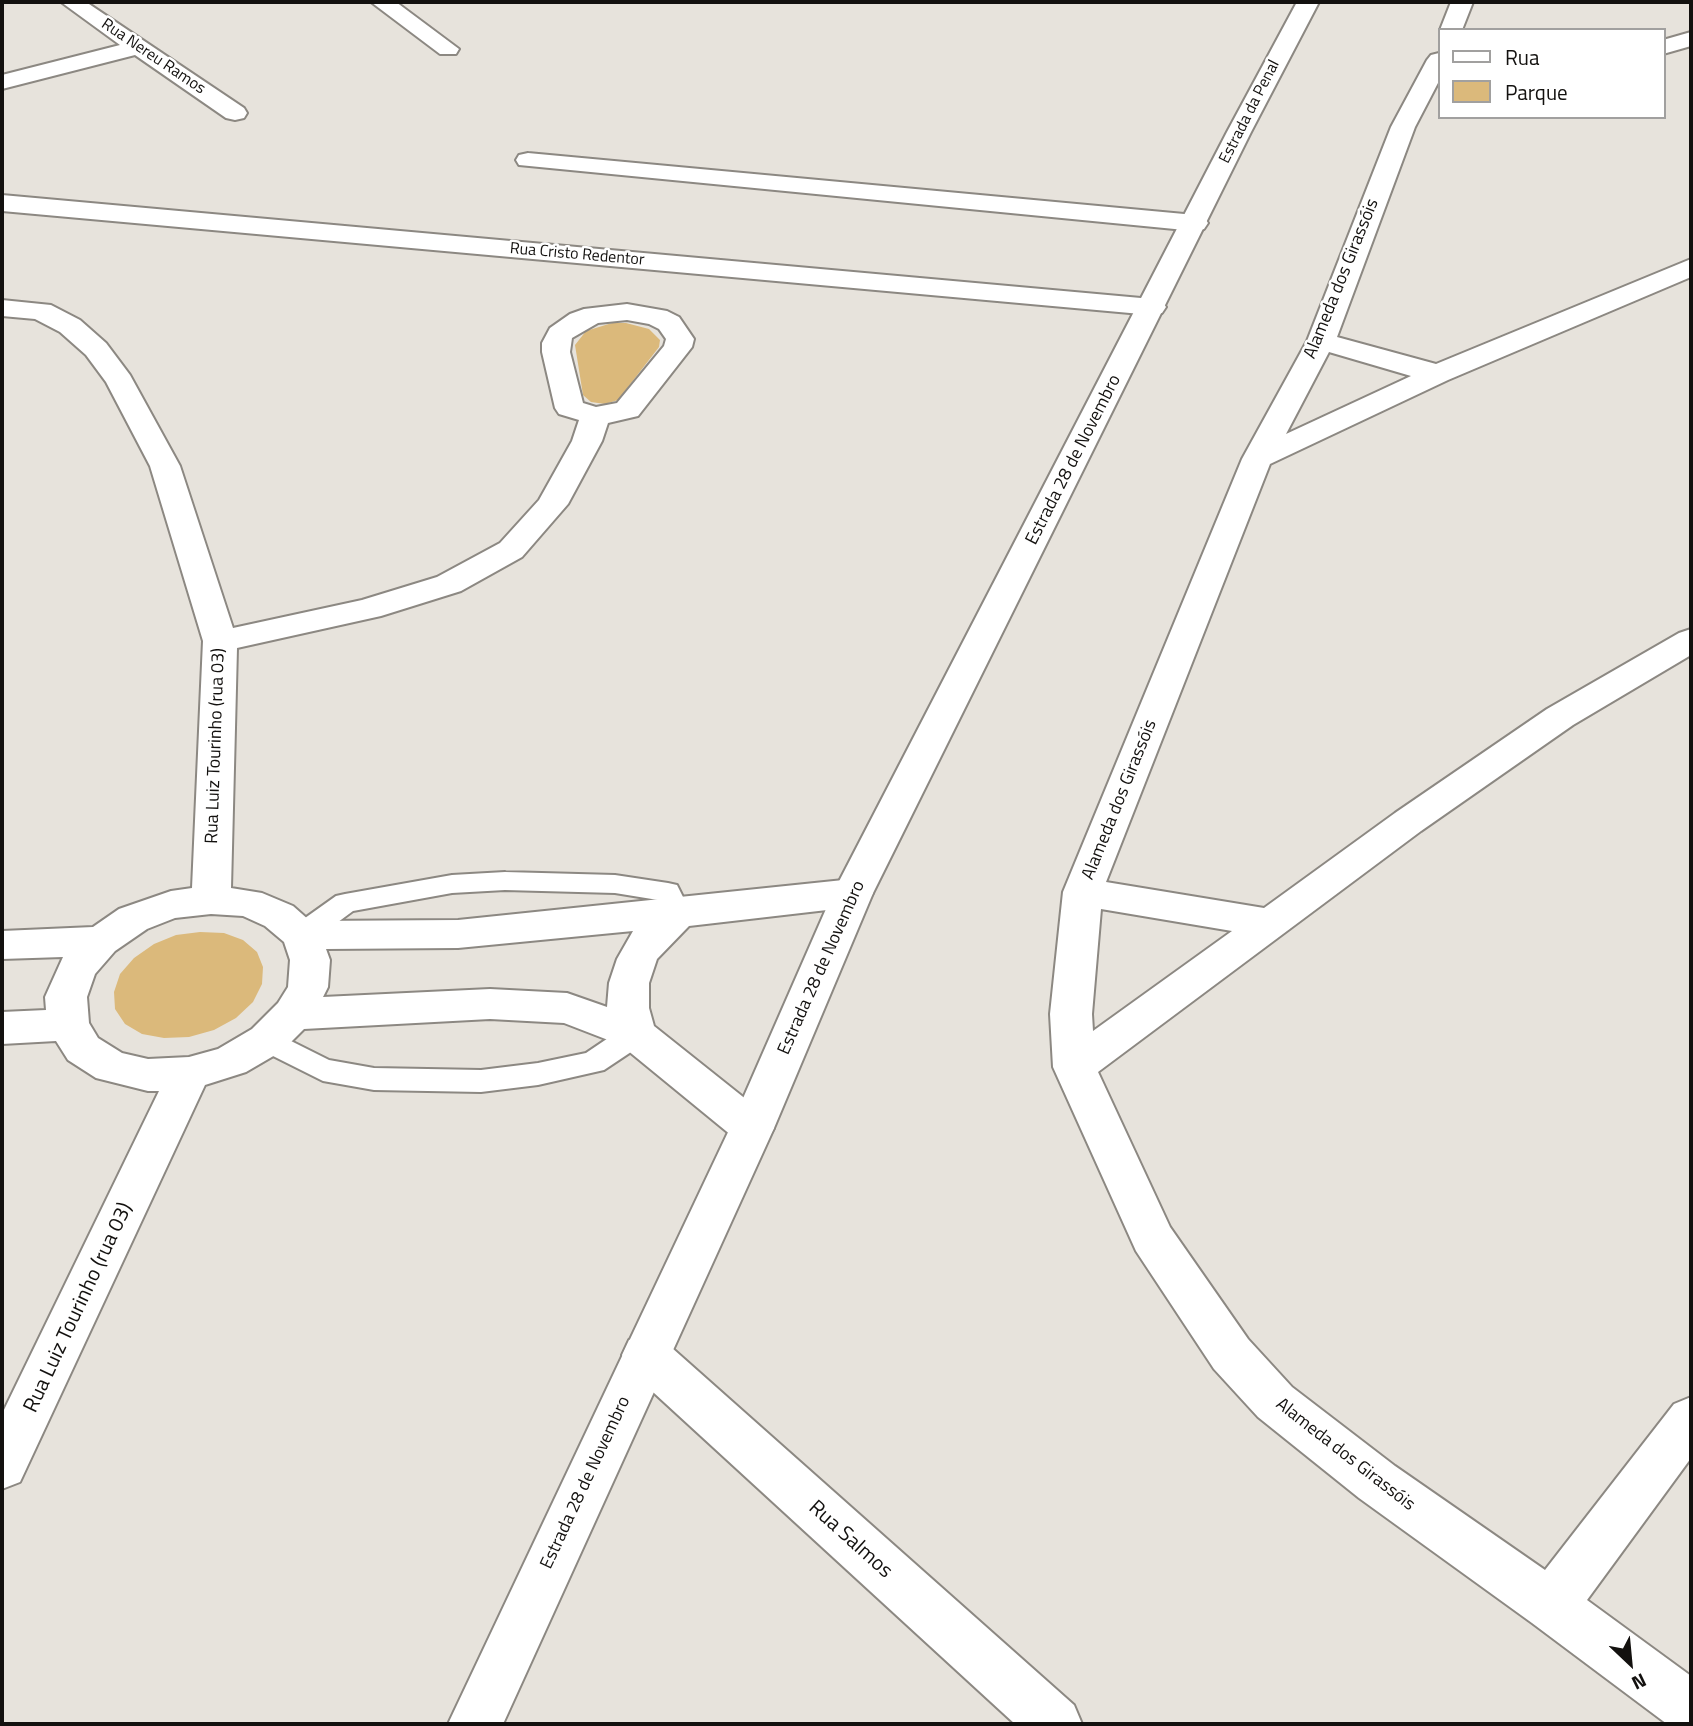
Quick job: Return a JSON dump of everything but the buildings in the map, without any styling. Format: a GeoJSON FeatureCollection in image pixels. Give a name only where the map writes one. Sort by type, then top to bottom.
{"type":"FeatureCollection","features":[{"type":"Feature","properties":{"kind":"street","name":"Rua Nereu Ramos"},"geometry":{"type":"LineString","coordinates":[[72,2],[235,113]]}},
{"type":"Feature","properties":{"kind":"street"},"geometry":{"type":"LineString","coordinates":[[382,2],[448,49]]}},
{"type":"Feature","properties":{"kind":"street","name":"Estrada da Penal"},"geometry":{"type":"LineString","coordinates":[[1195,223],[1239,132],[1308,2]]}},
{"type":"Feature","properties":{"kind":"street","name":"Alameda dos Girassóis"},"geometry":{"type":"LineString","coordinates":[[1452,28],[1462,2]]}},
{"type":"Feature","properties":{"kind":"street"},"geometry":{"type":"LineString","coordinates":[[1665,46],[1691,39]]}},
{"type":"Feature","properties":{"kind":"street"},"geometry":{"type":"LineString","coordinates":[[2,82],[139,47]]}},
{"type":"Feature","properties":{"kind":"street","name":"Alameda dos Girassóis"},"geometry":{"type":"LineString","coordinates":[[1438,67],[1421,121],[1321,341],[1257,459],[1083,892],[1071,1014],[1074,1067],[1152,1238],[1231,1354],[1275,1402],[1357,1466],[1691,1709]]}},
{"type":"Feature","properties":{"kind":"street"},"geometry":{"type":"LineString","coordinates":[[528,160],[1195,223]]}},
{"type":"Feature","properties":{"kind":"street","name":"Rua Cristo Redentor"},"geometry":{"type":"LineString","coordinates":[[2,203],[1152,307]]}},
{"type":"Feature","properties":{"kind":"street","name":"Estrada 28 de Novembro"},"geometry":{"type":"LineString","coordinates":[[475,1724],[752,1128],[853,893],[1195,223]]}},
{"type":"Feature","properties":{"kind":"street"},"geometry":{"type":"LineString","coordinates":[[1257,459],[1438,374],[1691,267]]}},
{"type":"Feature","properties":{"kind":"street","name":"Rua Luiz Tourinho (rua 03)"},"geometry":{"type":"LineString","coordinates":[[2,308],[41,311],[70,326],[96,349],[120,381],[165,466],[220,641],[211,900]]}},
{"type":"Feature","properties":{"kind":"street"},"geometry":{"type":"LineString","coordinates":[[1321,341],[1438,374]]}},
{"type":"Feature","properties":{"kind":"street"},"geometry":{"type":"LineString","coordinates":[[220,641],[369,609],[449,584],[511,550],[552,504],[587,441],[595,416]]}},
{"type":"Feature","properties":{"kind":"street"},"geometry":{"type":"LineString","coordinates":[[1074,1067],[1408,822],[1560,717],[1691,639]]}},
{"type":"Feature","properties":{"kind":"street"},"geometry":{"type":"LineString","coordinates":[[1083,892],[1271,923]]}},
{"type":"Feature","properties":{"kind":"street"},"geometry":{"type":"LineString","coordinates":[[301,935],[458,933],[678,913],[853,893]]}},
{"type":"Feature","properties":{"kind":"street"},"geometry":{"type":"LineString","coordinates":[[211,900],[248,903],[279,916],[301,935],[310,960],[308,986],[280,1027],[230,1061],[189,1073],[148,1074],[111,1067],[83,1049],[68,1025],[66,997],[77,968],[101,941],[133,919],[171,905],[211,900]]}},
{"type":"Feature","properties":{"kind":"street"},"geometry":{"type":"LineString","coordinates":[[636,1034],[628,1008],[628,996],[629,983],[637,959],[647,942],[678,913]]}},
{"type":"Feature","properties":{"kind":"street"},"geometry":{"type":"LineString","coordinates":[[2,945],[101,941]]}},
{"type":"Feature","properties":{"kind":"street"},"geometry":{"type":"LineString","coordinates":[[280,1027],[416,1006],[490,1004],[567,1007],[636,1034],[752,1128]]}},
{"type":"Feature","properties":{"kind":"street"},"geometry":{"type":"LineString","coordinates":[[2,1028],[68,1025]]}},
{"type":"Feature","properties":{"kind":"street","name":"Rua Luiz Tourinho (rua 03)"},"geometry":{"type":"LineString","coordinates":[[2,1465],[189,1073]]}},
{"type":"Feature","properties":{"kind":"street","name":"Rua Salmos"},"geometry":{"type":"LineString","coordinates":[[646,1355],[1034,1717]]}},
{"type":"Feature","properties":{"kind":"street"},"geometry":{"type":"LineString","coordinates":[[1551,1605],[1691,1419]]}},
{"type":"Feature","properties":{"kind":"lane"},"geometry":{"type":"LineString","coordinates":[[280,1027],[323,1070],[374,1079],[427,1082],[481,1081],[538,1074],[594,1062],[636,1034]]}},
{"type":"Feature","properties":{"kind":"green space"},"geometry":{"type":"Polygon","coordinates":[[[612,323],[626,323],[649,329],[660,340],[659,347],[618,400],[605,404],[591,402],[583,395],[575,345],[586,331],[612,323]]]}},
{"type":"Feature","properties":{"kind":"green space"},"geometry":{"type":"Polygon","coordinates":[[[224,933],[243,940],[257,952],[263,967],[262,984],[253,1002],[236,1018],[214,1030],[189,1037],[164,1038],[142,1034],[125,1024],[115,1009],[114,992],[120,974],[134,958],[154,944],[176,935],[224,933]]]}}]}
